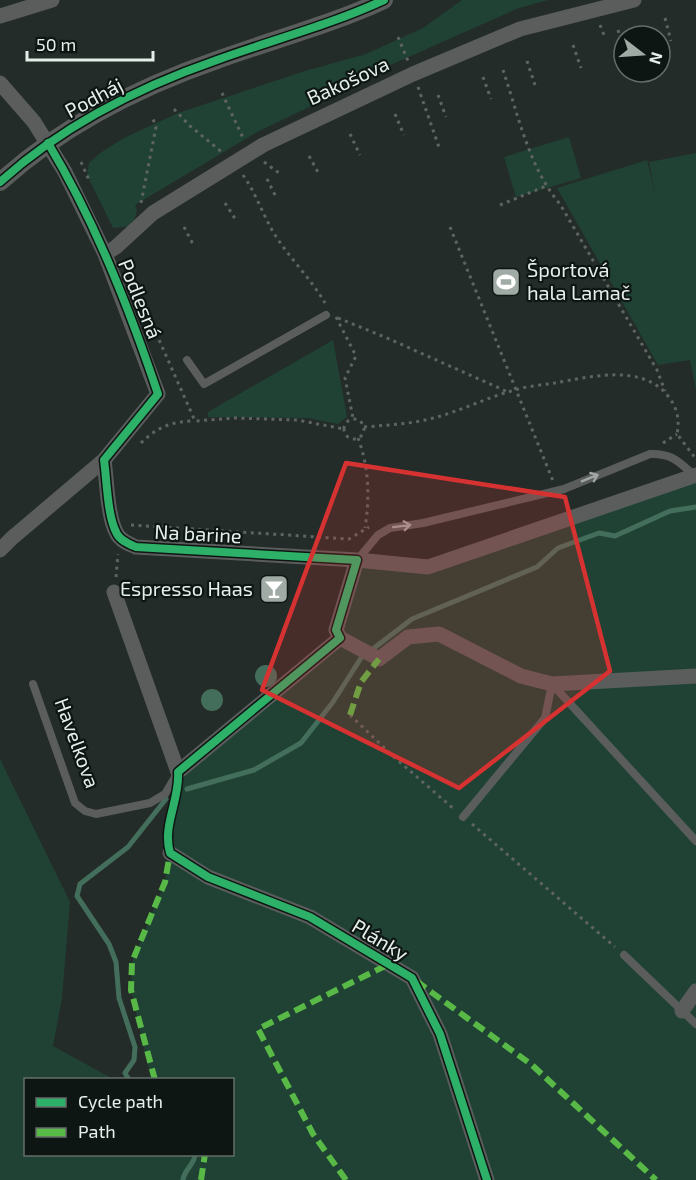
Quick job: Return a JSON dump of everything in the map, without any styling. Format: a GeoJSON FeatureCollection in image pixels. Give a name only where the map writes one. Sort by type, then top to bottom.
{"type":"FeatureCollection","features":[{"type":"Feature","properties":{"kind":"street"},"geometry":{"type":"LineString","coordinates":[[1,20],[52,0]]}},
{"type":"Feature","properties":{"kind":"street","name":"Podháj"},"geometry":{"type":"LineString","coordinates":[[0,182],[48,143],[114,105],[184,72],[384,0]]}},
{"type":"Feature","properties":{"kind":"street","name":"Bakošova"},"geometry":{"type":"LineString","coordinates":[[105,254],[123,242],[153,213],[263,145],[413,74],[520,29],[634,0]]}},
{"type":"Feature","properties":{"kind":"street","name":"Podlesná"},"geometry":{"type":"LineString","coordinates":[[0,83],[34,122],[65,172],[105,254],[158,394],[104,460]]}},
{"type":"Feature","properties":{"kind":"street"},"geometry":{"type":"LineString","coordinates":[[0,550],[104,460]]}},
{"type":"Feature","properties":{"kind":"street","name":"Na barine"},"geometry":{"type":"LineString","coordinates":[[104,460],[112,521],[118,535],[126,543],[136,547],[357,560],[428,567],[695,476]]}},
{"type":"Feature","properties":{"kind":"street"},"geometry":{"type":"LineString","coordinates":[[357,560],[336,630],[340,638],[377,658],[408,637],[439,634],[521,676],[552,684],[696,676]]}},
{"type":"Feature","properties":{"kind":"street"},"geometry":{"type":"LineString","coordinates":[[114,592],[178,772],[340,638]]}},
{"type":"Feature","properties":{"kind":"street","name":"Plánky"},"geometry":{"type":"LineString","coordinates":[[170,853],[208,878],[310,916],[411,978],[440,1034],[487,1180]]}},
{"type":"Feature","properties":{"kind":"street"},"geometry":{"type":"LineString","coordinates":[[682,1011],[696,991]]}},
{"type":"Feature","properties":{"kind":"lane"},"geometry":{"type":"LineString","coordinates":[[187,360],[204,384],[328,314]]}},
{"type":"Feature","properties":{"kind":"lane"},"geometry":{"type":"LineString","coordinates":[[357,560],[378,536],[390,528],[423,524],[564,489],[650,454],[663,453],[672,457],[695,476]]}},
{"type":"Feature","properties":{"kind":"lane","name":"Havelkova"},"geometry":{"type":"LineString","coordinates":[[33,684],[75,803],[85,811],[96,814],[150,804],[165,794],[178,772]]}},
{"type":"Feature","properties":{"kind":"lane"},"geometry":{"type":"LineString","coordinates":[[463,817],[545,717],[552,684]]}},
{"type":"Feature","properties":{"kind":"lane"},"geometry":{"type":"LineString","coordinates":[[552,684],[696,841]]}},
{"type":"Feature","properties":{"kind":"lane"},"geometry":{"type":"LineString","coordinates":[[170,853],[167,831],[179,786],[178,772]]}},
{"type":"Feature","properties":{"kind":"lane"},"geometry":{"type":"LineString","coordinates":[[624,955],[696,1024]]}},
{"type":"Feature","properties":{"kind":"path"},"geometry":{"type":"LineString","coordinates":[[665,18],[667,24]]}},
{"type":"Feature","properties":{"kind":"path"},"geometry":{"type":"LineString","coordinates":[[398,37],[403,50]]}},
{"type":"Feature","properties":{"kind":"path"},"geometry":{"type":"LineString","coordinates":[[573,45],[581,68]]}},
{"type":"Feature","properties":{"kind":"path"},"geometry":{"type":"LineString","coordinates":[[527,61],[535,85]]}},
{"type":"Feature","properties":{"kind":"path"},"geometry":{"type":"LineString","coordinates":[[503,70],[530,149],[546,186],[560,204],[657,370],[665,392],[672,401],[679,423],[677,434],[662,444]]}},
{"type":"Feature","properties":{"kind":"path"},"geometry":{"type":"LineString","coordinates":[[413,74],[440,150]]}},
{"type":"Feature","properties":{"kind":"path"},"geometry":{"type":"LineString","coordinates":[[483,77],[491,99]]}},
{"type":"Feature","properties":{"kind":"path"},"geometry":{"type":"LineString","coordinates":[[222,93],[250,153]]}},
{"type":"Feature","properties":{"kind":"path"},"geometry":{"type":"LineString","coordinates":[[438,95],[446,117]]}},
{"type":"Feature","properties":{"kind":"path"},"geometry":{"type":"LineString","coordinates":[[174,109],[190,126],[234,163],[251,187],[273,231],[315,286],[325,304]]}},
{"type":"Feature","properties":{"kind":"path"},"geometry":{"type":"LineString","coordinates":[[395,114],[404,135]]}},
{"type":"Feature","properties":{"kind":"path"},"geometry":{"type":"LineString","coordinates":[[141,205],[156,127],[153,119]]}},
{"type":"Feature","properties":{"kind":"path"},"geometry":{"type":"LineString","coordinates":[[350,134],[360,155]]}},
{"type":"Feature","properties":{"kind":"path"},"geometry":{"type":"LineString","coordinates":[[309,156],[319,174]]}},
{"type":"Feature","properties":{"kind":"path"},"geometry":{"type":"LineString","coordinates":[[81,162],[90,183]]}},
{"type":"Feature","properties":{"kind":"path"},"geometry":{"type":"LineString","coordinates":[[267,179],[276,197]]}},
{"type":"Feature","properties":{"kind":"path"},"geometry":{"type":"LineString","coordinates":[[500,205],[546,186]]}},
{"type":"Feature","properties":{"kind":"path"},"geometry":{"type":"LineString","coordinates":[[225,203],[236,220]]}},
{"type":"Feature","properties":{"kind":"path"},"geometry":{"type":"LineString","coordinates":[[450,227],[554,484]]}},
{"type":"Feature","properties":{"kind":"path"},"geometry":{"type":"LineString","coordinates":[[184,228],[195,246]]}},
{"type":"Feature","properties":{"kind":"path"},"geometry":{"type":"LineString","coordinates":[[139,295],[195,421]]}},
{"type":"Feature","properties":{"kind":"path"},"geometry":{"type":"LineString","coordinates":[[328,314],[508,392]]}},
{"type":"Feature","properties":{"kind":"path"},"geometry":{"type":"LineString","coordinates":[[336,317],[356,356],[345,378],[353,418]]}},
{"type":"Feature","properties":{"kind":"path"},"geometry":{"type":"LineString","coordinates":[[364,427],[399,425],[436,417],[516,389],[613,375],[638,378],[665,392]]}},
{"type":"Feature","properties":{"kind":"path"},"geometry":{"type":"LineString","coordinates":[[137,446],[161,427],[177,421],[235,418],[297,420],[344,429]]}},
{"type":"Feature","properties":{"kind":"path"},"geometry":{"type":"LineString","coordinates":[[353,418],[360,420],[364,427],[363,435],[358,438],[350,438],[345,434],[347,421],[353,418]]}},
{"type":"Feature","properties":{"kind":"path"},"geometry":{"type":"LineString","coordinates":[[677,434],[696,459]]}},
{"type":"Feature","properties":{"kind":"path"},"geometry":{"type":"LineString","coordinates":[[358,438],[365,457],[369,503],[365,528]]}},
{"type":"Feature","properties":{"kind":"path"},"geometry":{"type":"LineString","coordinates":[[126,523],[135,526],[349,539],[365,528],[375,525]]}},
{"type":"Feature","properties":{"kind":"path"},"geometry":{"type":"LineString","coordinates":[[114,592],[118,555]]}},
{"type":"Feature","properties":{"kind":"path"},"geometry":{"type":"LineString","coordinates":[[350,715],[394,757],[624,955]]}},
{"type":"Feature","properties":{"kind":"highlighted area"},"geometry":{"type":"Polygon","coordinates":[[[346,463],[565,497],[610,671],[459,788],[262,690],[346,463]]]}},
{"type":"Feature","properties":{"kind":"shaded area"},"geometry":{"type":"Polygon","coordinates":[[[462,0],[548,0],[519,8],[352,82],[353,86],[259,131],[135,205],[137,211],[132,226],[113,228],[87,175],[89,163],[100,153],[124,138],[178,113],[305,71],[366,54],[423,28],[462,0]]]}},
{"type":"Feature","properties":{"kind":"shaded area"},"geometry":{"type":"Polygon","coordinates":[[[569,137],[581,178],[516,197],[504,157],[569,137]]]}},
{"type":"Feature","properties":{"kind":"shaded area"},"geometry":{"type":"Polygon","coordinates":[[[696,153],[696,390],[690,360],[658,365],[557,188],[647,160],[656,196],[649,162],[696,153]]]}},
{"type":"Feature","properties":{"kind":"shaded area"},"geometry":{"type":"Polygon","coordinates":[[[333,340],[347,417],[338,424],[308,418],[208,417],[208,412],[333,340]]]}},
{"type":"Feature","properties":{"kind":"shaded area"},"geometry":{"type":"Polygon","coordinates":[[[696,475],[696,1180],[0,1180],[0,759],[70,902],[62,998],[53,1046],[111,1078],[24,1078],[24,1156],[234,1156],[234,1078],[151,1078],[131,990],[132,962],[165,882],[178,772],[340,638],[357,560],[428,567],[696,475]]]}},
{"type":"Feature","properties":{"kind":"shaded area"},"geometry":{"type":"Polygon","coordinates":[[[262,665],[270,665],[277,672],[277,680],[270,687],[262,687],[255,680],[255,672],[262,665]]]}},
{"type":"Feature","properties":{"kind":"shaded area"},"geometry":{"type":"Polygon","coordinates":[[[212,689],[220,692],[223,700],[220,708],[212,711],[204,708],[201,700],[204,692],[212,689]]]}},
{"type":"Feature","properties":{"kind":"waterway"},"geometry":{"type":"LineString","coordinates":[[187,789],[254,770],[301,743],[333,702],[361,658],[412,619],[537,567],[558,548],[599,533],[615,536],[670,511],[696,507]]}},
{"type":"Feature","properties":{"kind":"waterway"},"geometry":{"type":"LineString","coordinates":[[128,1078],[125,1073],[134,1060],[135,1047],[119,998],[116,962],[109,944],[77,896],[80,884],[128,847],[166,799]]}},
{"type":"Feature","properties":{"kind":"waterway"},"geometry":{"type":"LineString","coordinates":[[183,1180],[194,1156]]}},
{"type":"Feature","properties":{"kind":"marked path"},"geometry":{"type":"LineString","coordinates":[[350,715],[361,682],[379,659]]}},
{"type":"Feature","properties":{"kind":"marked path"},"geometry":{"type":"LineString","coordinates":[[154,1078],[131,990],[132,962],[165,882],[170,853]]}},
{"type":"Feature","properties":{"kind":"marked path"},"geometry":{"type":"LineString","coordinates":[[346,1180],[313,1134],[258,1029],[389,964]]}},
{"type":"Feature","properties":{"kind":"marked path"},"geometry":{"type":"LineString","coordinates":[[416,981],[532,1065],[656,1180]]}},
{"type":"Feature","properties":{"kind":"marked path"},"geometry":{"type":"LineString","coordinates":[[201,1180],[205,1156]]}},
{"type":"Feature","properties":{"kind":"cycle path"},"geometry":{"type":"LineString","coordinates":[[0,182],[75,126],[130,96],[188,71],[322,25],[384,0]]}},
{"type":"Feature","properties":{"kind":"cycle path"},"geometry":{"type":"LineString","coordinates":[[48,143],[96,234],[135,329],[158,394],[104,460],[109,508],[119,536],[136,547],[357,560],[336,630],[340,638],[178,772],[168,832],[170,853],[208,877],[310,917],[412,978],[440,1034],[487,1180]]}},
{"type":"Feature","properties":{"kind":"place","name":"Športová hala Lamač"},"geometry":{"type":"Point","coordinates":[506,282]}},
{"type":"Feature","properties":{"kind":"place","name":"Espresso Haas"},"geometry":{"type":"Point","coordinates":[274,589]}}]}
